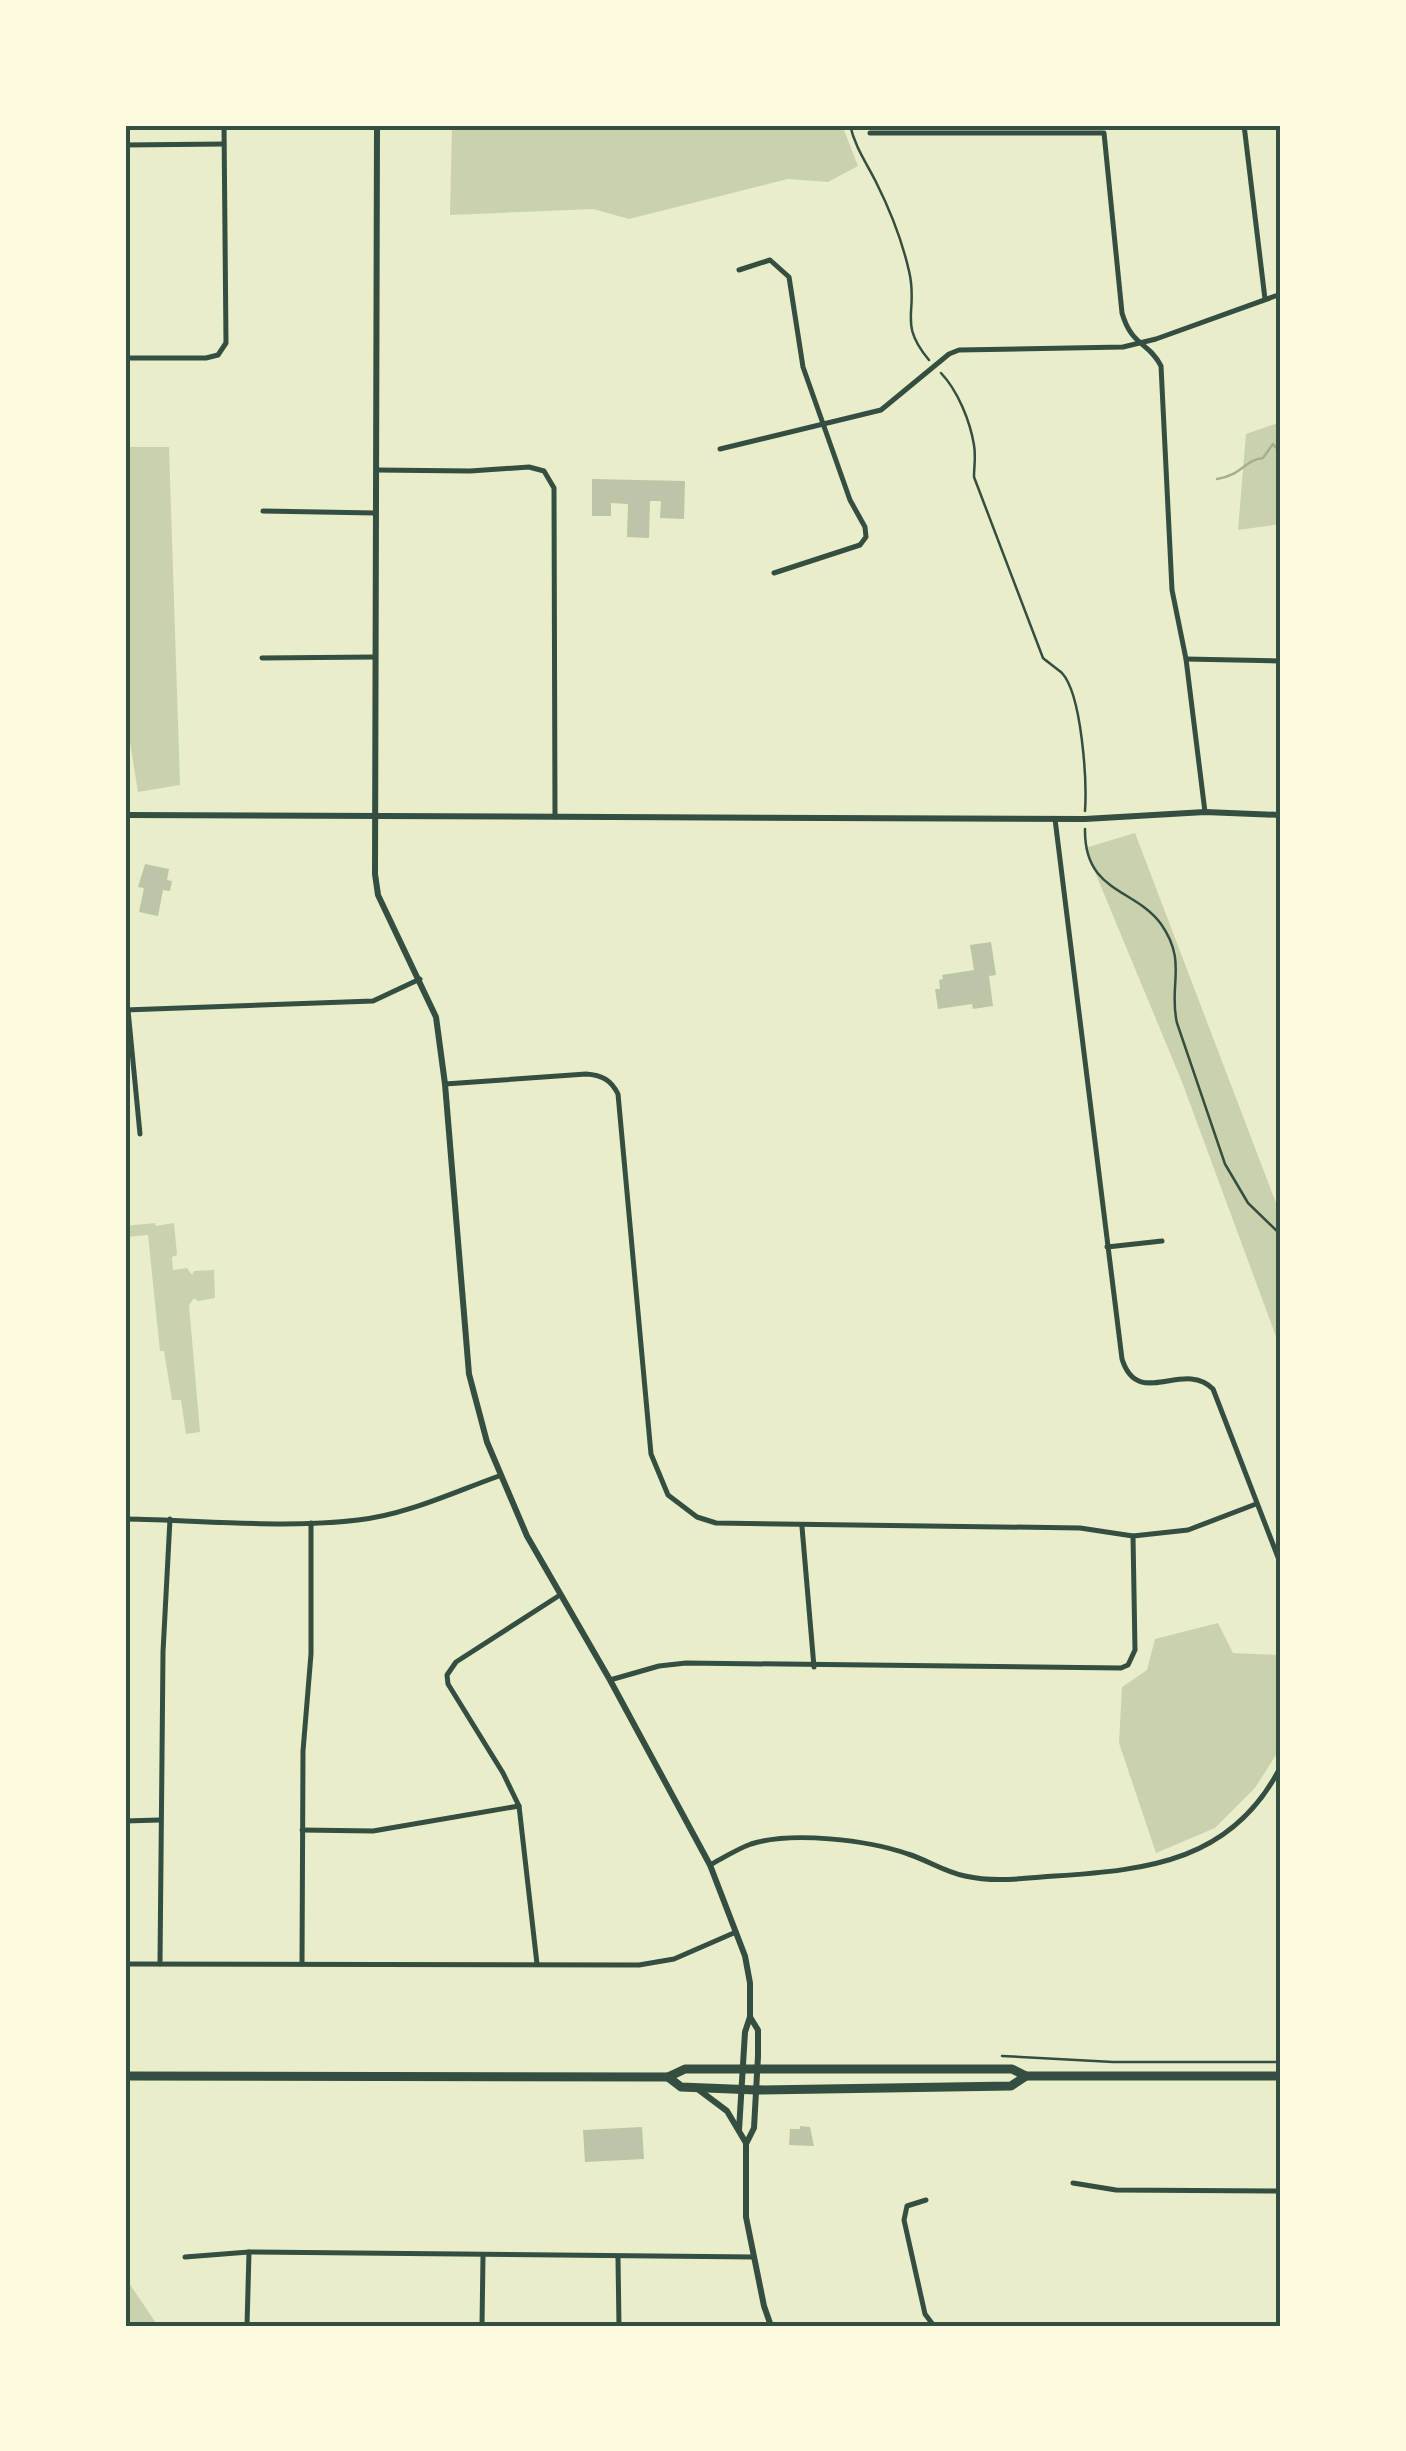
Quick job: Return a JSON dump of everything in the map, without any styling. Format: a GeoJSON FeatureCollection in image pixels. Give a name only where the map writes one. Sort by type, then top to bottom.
{"type":"FeatureCollection","features":[{"type":"Feature","properties":{"kind":"main road"},"geometry":{"type":"LineString","coordinates":[[125,2076],[668,2077],[685,2069],[1012,2068],[1026,2076],[1281,2076]]}},
{"type":"Feature","properties":{"kind":"main road"},"geometry":{"type":"LineString","coordinates":[[668,2077],[681,2087],[756,2090],[1010,2086],[1026,2076]]}},
{"type":"Feature","properties":{"kind":"street"},"geometry":{"type":"LineString","coordinates":[[125,358],[206,358],[218,355],[226,344],[224,125]]}},
{"type":"Feature","properties":{"kind":"street"},"geometry":{"type":"LineString","coordinates":[[376,125],[378,895],[436,1017],[470,1374],[499,1476],[527,1536],[710,1865],[736,1932],[750,1983],[739,2130]]}},
{"type":"Feature","properties":{"kind":"street"},"geometry":{"type":"LineString","coordinates":[[1244,125],[1265,299]]}},
{"type":"Feature","properties":{"kind":"street"},"geometry":{"type":"LineString","coordinates":[[870,133],[962,129],[1104,133],[1122,313],[1128,332],[1156,356],[1161,366],[1172,590],[1186,660],[1205,812]]}},
{"type":"Feature","properties":{"kind":"street"},"geometry":{"type":"LineString","coordinates":[[125,145],[224,144]]}},
{"type":"Feature","properties":{"kind":"street"},"geometry":{"type":"LineString","coordinates":[[739,270],[770,260],[789,277],[803,367],[850,500],[865,527],[866,537],[860,545],[774,573]]}},
{"type":"Feature","properties":{"kind":"street"},"geometry":{"type":"LineString","coordinates":[[720,450],[881,410],[948,354],[959,350],[1122,347],[1281,294]]}},
{"type":"Feature","properties":{"kind":"street"},"geometry":{"type":"LineString","coordinates":[[377,470],[529,467],[544,470],[551,480],[555,817]]}},
{"type":"Feature","properties":{"kind":"street"},"geometry":{"type":"LineString","coordinates":[[263,511],[375,512]]}},
{"type":"Feature","properties":{"kind":"street"},"geometry":{"type":"LineString","coordinates":[[262,658],[375,657]]}},
{"type":"Feature","properties":{"kind":"street"},"geometry":{"type":"LineString","coordinates":[[1186,660],[1281,660]]}},
{"type":"Feature","properties":{"kind":"street"},"geometry":{"type":"LineString","coordinates":[[125,815],[1055,819],[1205,812],[1281,816]]}},
{"type":"Feature","properties":{"kind":"street"},"geometry":{"type":"LineString","coordinates":[[1055,819],[1125,1368],[1142,1384],[1204,1380],[1218,1397],[1281,1566]]}},
{"type":"Feature","properties":{"kind":"street"},"geometry":{"type":"LineString","coordinates":[[140,1134],[126,1010],[373,1001],[420,979]]}},
{"type":"Feature","properties":{"kind":"street"},"geometry":{"type":"LineString","coordinates":[[445,1084],[586,1074],[599,1075],[614,1086],[618,1094],[651,1454],[668,1495],[697,1517],[716,1523],[802,1526],[1080,1528],[1132,1536],[1188,1530],[1256,1504]]}},
{"type":"Feature","properties":{"kind":"street"},"geometry":{"type":"LineString","coordinates":[[1107,1247],[1162,1241]]}},
{"type":"Feature","properties":{"kind":"street"},"geometry":{"type":"LineString","coordinates":[[125,1520],[311,1523],[386,1516],[499,1476]]}},
{"type":"Feature","properties":{"kind":"street"},"geometry":{"type":"LineString","coordinates":[[160,1964],[162,1652],[170,1520]]}},
{"type":"Feature","properties":{"kind":"street"},"geometry":{"type":"LineString","coordinates":[[302,1964],[303,1751],[311,1654],[311,1523]]}},
{"type":"Feature","properties":{"kind":"street"},"geometry":{"type":"LineString","coordinates":[[802,1526],[814,1666]]}},
{"type":"Feature","properties":{"kind":"street"},"geometry":{"type":"LineString","coordinates":[[610,1680],[659,1666],[686,1664],[1121,1668],[1128,1665],[1135,1650],[1132,1536]]}},
{"type":"Feature","properties":{"kind":"street"},"geometry":{"type":"LineString","coordinates":[[537,1964],[519,1806],[448,1684],[447,1675],[456,1662],[560,1595]]}},
{"type":"Feature","properties":{"kind":"street"},"geometry":{"type":"LineString","coordinates":[[710,1865],[751,1844],[794,1838],[884,1847],[962,1876],[994,1880],[1152,1867],[1195,1851],[1236,1824],[1258,1801],[1281,1766]]}},
{"type":"Feature","properties":{"kind":"street"},"geometry":{"type":"LineString","coordinates":[[302,1830],[373,1832],[519,1806]]}},
{"type":"Feature","properties":{"kind":"street"},"geometry":{"type":"LineString","coordinates":[[125,1821],[159,1820]]}},
{"type":"Feature","properties":{"kind":"street"},"geometry":{"type":"LineString","coordinates":[[125,1964],[659,1963],[736,1932]]}},
{"type":"Feature","properties":{"kind":"street"},"geometry":{"type":"LineString","coordinates":[[750,2017],[758,2030],[758,2071],[754,2128],[746,2144],[746,2218],[772,2326]]}},
{"type":"Feature","properties":{"kind":"street"},"geometry":{"type":"LineString","coordinates":[[695,2088],[727,2111],[746,2144]]}},
{"type":"Feature","properties":{"kind":"street"},"geometry":{"type":"LineString","coordinates":[[1072,2183],[1116,2190],[1281,2191]]}},
{"type":"Feature","properties":{"kind":"street"},"geometry":{"type":"LineString","coordinates":[[926,2200],[907,2206],[904,2220],[924,2314],[934,2326]]}},
{"type":"Feature","properties":{"kind":"street"},"geometry":{"type":"LineString","coordinates":[[185,2256],[248,2252],[753,2257]]}},
{"type":"Feature","properties":{"kind":"street"},"geometry":{"type":"LineString","coordinates":[[247,2326],[248,2252]]}},
{"type":"Feature","properties":{"kind":"street"},"geometry":{"type":"LineString","coordinates":[[482,2326],[483,2256]]}},
{"type":"Feature","properties":{"kind":"street"},"geometry":{"type":"LineString","coordinates":[[618,2258],[619,2326]]}},
{"type":"Feature","properties":{"kind":"path"},"geometry":{"type":"LineString","coordinates":[[850,125],[860,156],[900,238],[912,290],[910,334],[948,380],[966,418],[974,446],[974,477],[1001,551],[1043,658],[1060,672],[1076,710],[1085,770],[1085,812]]}},
{"type":"Feature","properties":{"kind":"path"},"geometry":{"type":"LineString","coordinates":[[1085,824],[1092,860],[1108,886],[1160,922],[1178,968],[1174,1011],[1177,1024],[1225,1164],[1248,1203],[1281,1235]]}},
{"type":"Feature","properties":{"kind":"path"},"geometry":{"type":"LineString","coordinates":[[1002,2056],[1113,2062],[1281,2062]]}},
{"type":"Feature","properties":{"kind":"green space"},"geometry":{"type":"Polygon","coordinates":[[[452,125],[842,125],[858,166],[828,182],[788,179],[629,219],[593,209],[450,215],[452,125]]]}},
{"type":"Feature","properties":{"kind":"green space"},"geometry":{"type":"Polygon","coordinates":[[[1281,422],[1281,524],[1238,530],[1246,434],[1281,422]]]}},
{"type":"Feature","properties":{"kind":"green space"},"geometry":{"type":"Polygon","coordinates":[[[125,447],[169,447],[180,785],[138,792],[125,711],[125,447]]]}},
{"type":"Feature","properties":{"kind":"green space"},"geometry":{"type":"Polygon","coordinates":[[[1135,833],[1281,1216],[1281,1350],[1182,1082],[1085,848],[1135,833]]]}},
{"type":"Feature","properties":{"kind":"green space"},"geometry":{"type":"Polygon","coordinates":[[[174,1223],[177,1255],[172,1257],[173,1270],[187,1268],[192,1275],[194,1271],[214,1270],[215,1298],[194,1298],[189,1305],[200,1432],[186,1434],[181,1400],[172,1400],[164,1351],[160,1351],[148,1235],[125,1237],[125,1226],[174,1223]]]}},
{"type":"Feature","properties":{"kind":"green space"},"geometry":{"type":"Polygon","coordinates":[[[1218,1623],[1233,1653],[1281,1655],[1281,1747],[1255,1788],[1215,1828],[1156,1853],[1119,1743],[1122,1687],[1147,1670],[1155,1639],[1218,1623]]]}},
{"type":"Feature","properties":{"kind":"green space"},"geometry":{"type":"Polygon","coordinates":[[[125,2277],[158,2326],[125,2326],[125,2277]]]}},
{"type":"Feature","properties":{"kind":"building"},"geometry":{"type":"Polygon","coordinates":[[[592,479],[685,481],[684,519],[660,518],[661,501],[650,501],[649,538],[627,537],[628,504],[611,503],[611,516],[592,516],[592,479]]]}},
{"type":"Feature","properties":{"kind":"building"},"geometry":{"type":"Polygon","coordinates":[[[145,864],[169,869],[167,880],[172,881],[170,891],[163,890],[158,916],[139,912],[144,888],[138,887],[145,864]]]}},
{"type":"Feature","properties":{"kind":"building"},"geometry":{"type":"Polygon","coordinates":[[[991,942],[996,975],[989,976],[993,1006],[973,1009],[972,1004],[938,1009],[935,989],[940,989],[942,975],[974,970],[970,945],[991,942]]]}},
{"type":"Feature","properties":{"kind":"building"},"geometry":{"type":"Polygon","coordinates":[[[642,2127],[644,2159],[585,2162],[583,2130],[642,2127]]]}},
{"type":"Feature","properties":{"kind":"building"},"geometry":{"type":"Polygon","coordinates":[[[810,2127],[814,2146],[789,2145],[790,2129],[810,2127]]]}},
{"type":"Feature","properties":{"kind":"waterway"},"geometry":{"type":"LineString","coordinates":[[1217,479],[1263,458],[1273,444],[1281,453]]}}]}
